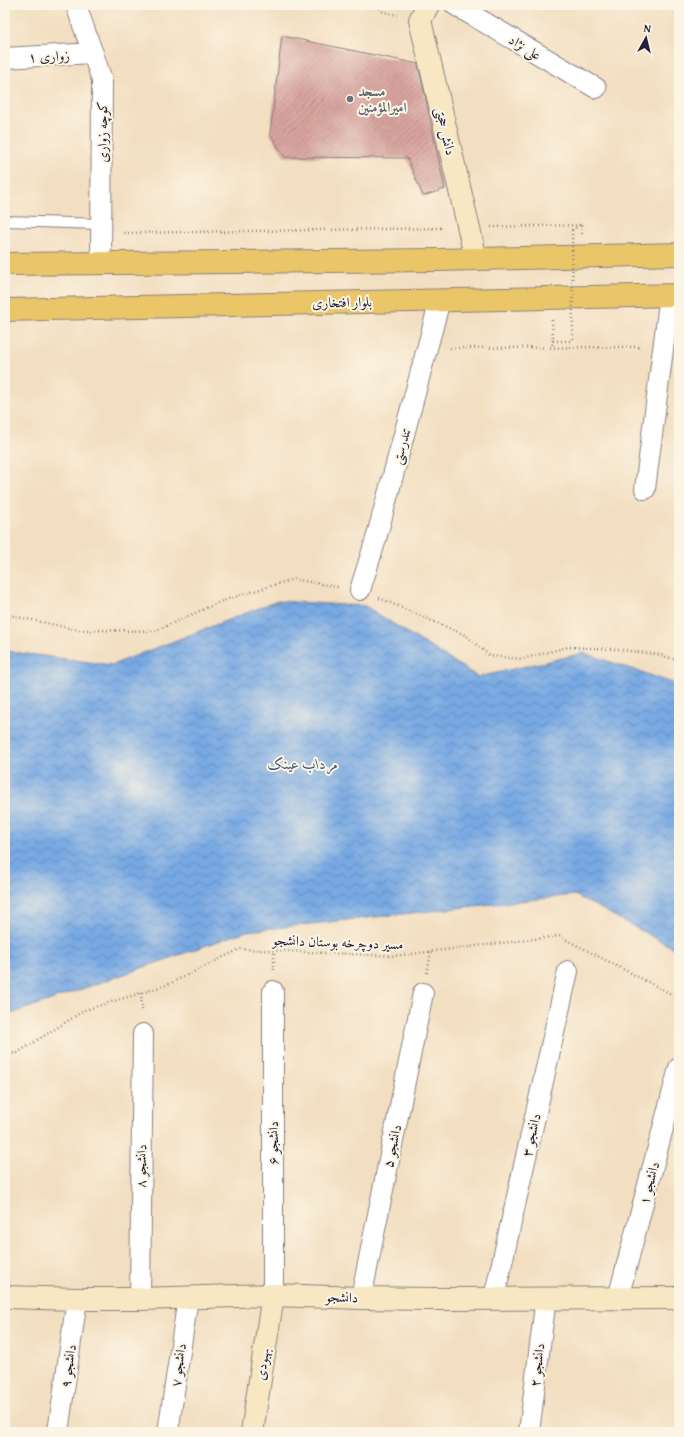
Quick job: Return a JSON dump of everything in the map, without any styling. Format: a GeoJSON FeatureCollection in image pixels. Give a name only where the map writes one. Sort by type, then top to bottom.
{"type":"FeatureCollection","features":[{"type":"Feature","properties":{"kind":"highway"},"geometry":{"type":"LineString","coordinates":[[5,264],[476,259],[679,254]]}},
{"type":"Feature","properties":{"kind":"highway","name":"بلوار افتخاری"},"geometry":{"type":"LineString","coordinates":[[5,310],[674,295]]}},
{"type":"Feature","properties":{"kind":"street","name":"کوچه زواری"},"geometry":{"type":"LineString","coordinates":[[76,5],[102,80],[101,263]]}},
{"type":"Feature","properties":{"kind":"street","name":"دانش حجتی"},"geometry":{"type":"LineString","coordinates":[[428,5],[420,20],[476,259]]}},
{"type":"Feature","properties":{"kind":"street","name":"علی نژاد"},"geometry":{"type":"LineString","coordinates":[[455,5],[596,88]]}},
{"type":"Feature","properties":{"kind":"street","name":"زواری ۱"},"geometry":{"type":"LineString","coordinates":[[5,58],[93,53]]}},
{"type":"Feature","properties":{"kind":"street"},"geometry":{"type":"LineString","coordinates":[[645,489],[663,347],[674,295]]}},
{"type":"Feature","properties":{"kind":"street","name":"تندرستی"},"geometry":{"type":"LineString","coordinates":[[360,590],[376,539],[440,300]]}},
{"type":"Feature","properties":{"kind":"street","name":"دانشجو ۳"},"geometry":{"type":"LineString","coordinates":[[494,1298],[568,971]]}},
{"type":"Feature","properties":{"kind":"street","name":"دانشجو ۶"},"geometry":{"type":"LineString","coordinates":[[273,991],[273,1295]]}},
{"type":"Feature","properties":{"kind":"street","name":"دانشجو ۵"},"geometry":{"type":"LineString","coordinates":[[361,1298],[424,993]]}},
{"type":"Feature","properties":{"kind":"street","name":"دانشجو ۸"},"geometry":{"type":"LineString","coordinates":[[140,1299],[143,1034]]}},
{"type":"Feature","properties":{"kind":"street","name":"دانشجو ۱"},"geometry":{"type":"LineString","coordinates":[[618,1298],[679,1068]]}},
{"type":"Feature","properties":{"kind":"street","name":"دانشجو"},"geometry":{"type":"LineString","coordinates":[[5,1297],[140,1299],[273,1295],[361,1298],[679,1298]]}},
{"type":"Feature","properties":{"kind":"street","name":"بهبودی"},"geometry":{"type":"LineString","coordinates":[[252,1432],[273,1295]]}},
{"type":"Feature","properties":{"kind":"street","name":"دانشجو ۷"},"geometry":{"type":"LineString","coordinates":[[168,1432],[188,1298]]}},
{"type":"Feature","properties":{"kind":"street","name":"دانشجو ۲"},"geometry":{"type":"LineString","coordinates":[[529,1432],[546,1298]]}},
{"type":"Feature","properties":{"kind":"street","name":"دانشجو ۹"},"geometry":{"type":"LineString","coordinates":[[58,1432],[77,1299]]}},
{"type":"Feature","properties":{"kind":"lane"},"geometry":{"type":"LineString","coordinates":[[5,221],[101,229]]}},
{"type":"Feature","properties":{"kind":"path"},"geometry":{"type":"LineString","coordinates":[[101,229],[581,225],[572,230],[573,340],[553,341],[552,347]]}},
{"type":"Feature","properties":{"kind":"path"},"geometry":{"type":"LineString","coordinates":[[427,348],[663,347]]}},
{"type":"Feature","properties":{"kind":"path"},"geometry":{"type":"LineString","coordinates":[[5,619],[13,616],[79,630],[155,631],[222,602],[292,579],[360,590],[465,635],[490,656],[522,659],[568,647],[614,649],[661,656],[679,662]]}},
{"type":"Feature","properties":{"kind":"path","name":"مسیر دوچرخه بوستان دانشجو"},"geometry":{"type":"LineString","coordinates":[[5,1054],[17,1053],[85,1010],[167,985],[240,949],[394,956],[559,936],[679,998]]}},
{"type":"Feature","properties":{"kind":"water","name":"مرداب عینک"},"geometry":{"type":"Polygon","coordinates":[[[277,601],[365,606],[478,677],[584,653],[679,685],[679,951],[575,895],[247,931],[5,1016],[5,651],[112,665],[277,601]]]}},
{"type":"Feature","properties":{"kind":"building","name":"مسجد امیرالمؤمنین"},"geometry":{"type":"Polygon","coordinates":[[[282,36],[418,64],[445,189],[423,196],[407,158],[285,157],[270,134],[282,36]]]}},
{"type":"Feature","properties":{"kind":"place","name":"مسجد امیرالمؤمنین"},"geometry":{"type":"Point","coordinates":[350,99]}}]}
